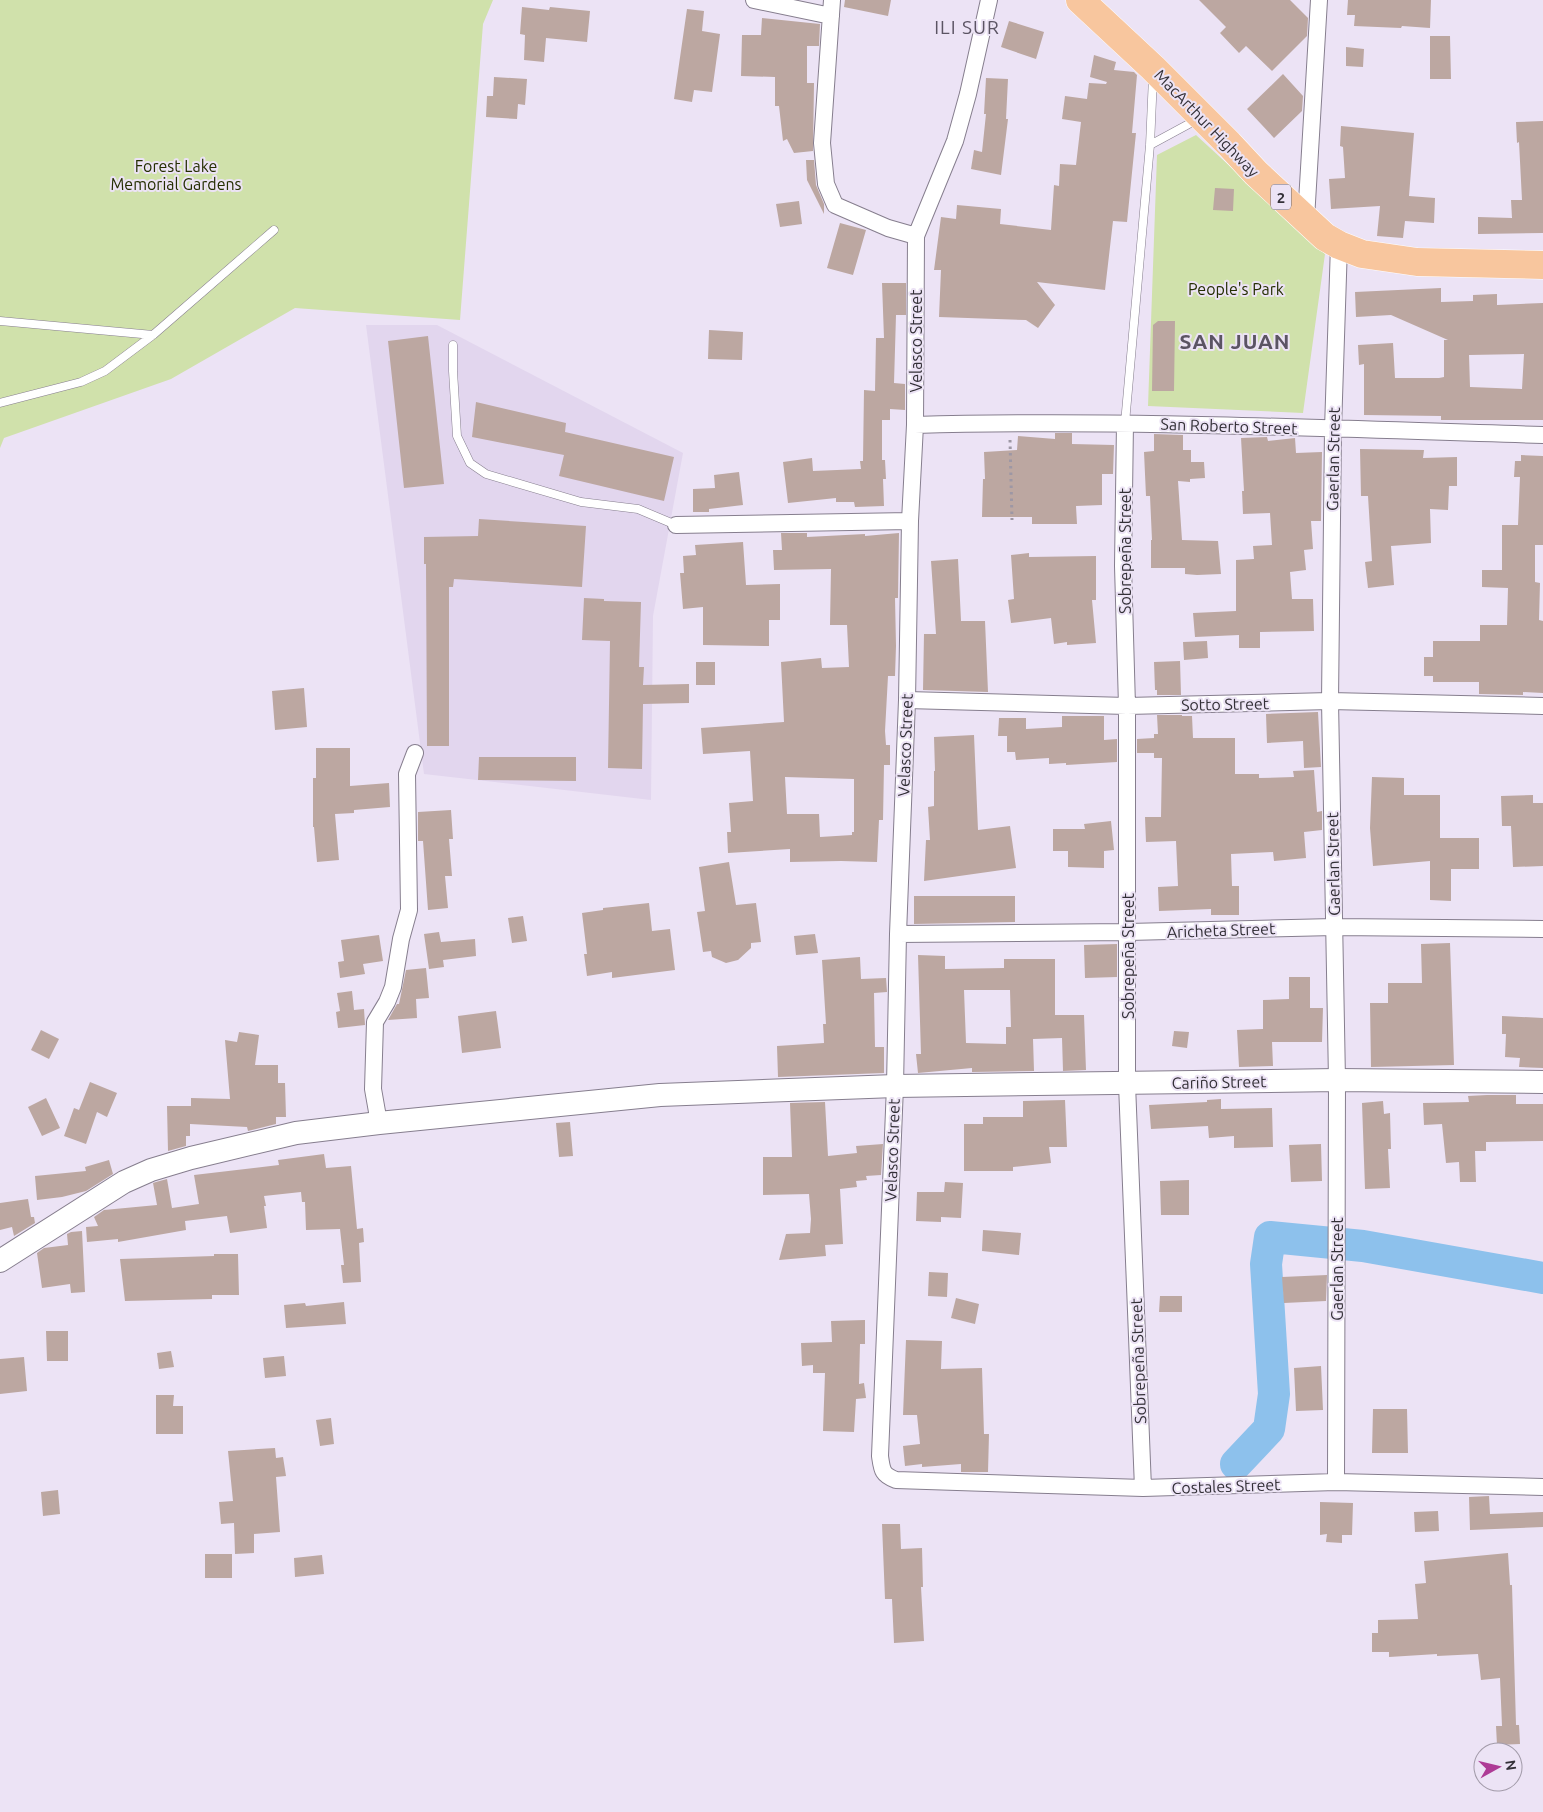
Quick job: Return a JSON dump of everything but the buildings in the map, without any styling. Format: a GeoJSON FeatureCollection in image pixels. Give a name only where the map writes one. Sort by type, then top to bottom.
{"type":"FeatureCollection","features":[{"type":"Feature","properties":{"kind":"highway","name":"MacArthur Highway"},"geometry":{"type":"LineString","coordinates":[[1080,0],[1153,68],[1256,173],[1325,236],[1339,246],[1362,254],[1417,262],[1543,265]]}},
{"type":"Feature","properties":{"kind":"street"},"geometry":{"type":"LineString","coordinates":[[754,0],[832,8],[822,142],[826,184],[834,205],[888,228],[916,236]]}},
{"type":"Feature","properties":{"kind":"street","name":"Velasco Street"},"geometry":{"type":"LineString","coordinates":[[910,1481],[887,1477],[882,1470],[880,1456],[895,1086],[898,934],[907,700],[910,521],[915,425],[916,236],[955,141],[968,94],[989,0]]}},
{"type":"Feature","properties":{"kind":"street"},"geometry":{"type":"LineString","coordinates":[[1306,219],[1319,0]]}},
{"type":"Feature","properties":{"kind":"street","name":"Gaerlan Street"},"geometry":{"type":"LineString","coordinates":[[1336,1482],[1337,1080],[1330,701],[1333,429],[1339,246]]}},
{"type":"Feature","properties":{"kind":"street","name":"San Roberto Street"},"geometry":{"type":"LineString","coordinates":[[915,425],[1010,422],[1125,423],[1543,435]]}},
{"type":"Feature","properties":{"kind":"street","name":"Sobrepeña Street"},"geometry":{"type":"LineString","coordinates":[[1125,423],[1123,566],[1128,706],[1127,1084],[1143,1488]]}},
{"type":"Feature","properties":{"kind":"street"},"geometry":{"type":"LineString","coordinates":[[676,525],[910,521]]}},
{"type":"Feature","properties":{"kind":"street","name":"Sotto Street"},"geometry":{"type":"LineString","coordinates":[[907,700],[1128,706],[1330,701],[1543,706]]}},
{"type":"Feature","properties":{"kind":"street"},"geometry":{"type":"LineString","coordinates":[[379,1122],[373,1089],[375,1022],[388,1002],[393,986],[400,939],[409,910],[407,774],[415,753]]}},
{"type":"Feature","properties":{"kind":"street","name":"Aricheta Street"},"geometry":{"type":"LineString","coordinates":[[898,934],[1128,932],[1334,927],[1543,928]]}},
{"type":"Feature","properties":{"kind":"street","name":"Cariño Street"},"geometry":{"type":"LineString","coordinates":[[0,1261],[124,1182],[151,1170],[191,1158],[296,1133],[379,1122],[660,1096],[895,1086],[1337,1080],[1543,1082]]}},
{"type":"Feature","properties":{"kind":"street","name":"Costales Street"},"geometry":{"type":"LineString","coordinates":[[910,1481],[1143,1488],[1336,1482],[1543,1487]]}},
{"type":"Feature","properties":{"kind":"lane"},"geometry":{"type":"LineString","coordinates":[[1125,423],[1150,145],[1153,68]]}},
{"type":"Feature","properties":{"kind":"lane"},"geometry":{"type":"LineString","coordinates":[[1150,145],[1202,117]]}},
{"type":"Feature","properties":{"kind":"lane"},"geometry":{"type":"LineString","coordinates":[[0,403],[81,382],[105,371],[153,335],[274,230]]}},
{"type":"Feature","properties":{"kind":"lane"},"geometry":{"type":"LineString","coordinates":[[0,321],[153,335]]}},
{"type":"Feature","properties":{"kind":"lane"},"geometry":{"type":"LineString","coordinates":[[453,345],[457,436],[470,463],[486,474],[581,502],[638,509],[676,525]]}},
{"type":"Feature","properties":{"kind":"path"},"geometry":{"type":"LineString","coordinates":[[1010,422],[1012,520]]}},
{"type":"Feature","properties":{"kind":"shaded area"},"geometry":{"type":"Polygon","coordinates":[[[366,325],[437,325],[683,453],[653,616],[651,800],[424,774],[366,325]]]}},
{"type":"Feature","properties":{"kind":"green space","name":"Forest Lake Memorial Gardens"},"geometry":{"type":"Polygon","coordinates":[[[0,0],[493,0],[483,24],[460,320],[295,308],[171,379],[4,438],[0,448],[0,0]]]}},
{"type":"Feature","properties":{"kind":"green space","name":"People's Park"},"geometry":{"type":"Polygon","coordinates":[[[1196,135],[1325,254],[1303,413],[1148,406],[1157,155],[1196,135]]]}},
{"type":"Feature","properties":{"kind":"waterway"},"geometry":{"type":"LineString","coordinates":[[1236,1464],[1269,1429],[1274,1394],[1266,1264],[1270,1237],[1363,1246],[1543,1278]]}},
{"type":"Feature","properties":{"kind":"district","name":"ILI SUR"},"geometry":{"type":"Point","coordinates":[967,27]}},
{"type":"Feature","properties":{"kind":"district","name":"SAN JUAN"},"geometry":{"type":"Point","coordinates":[1235,341]}}]}
